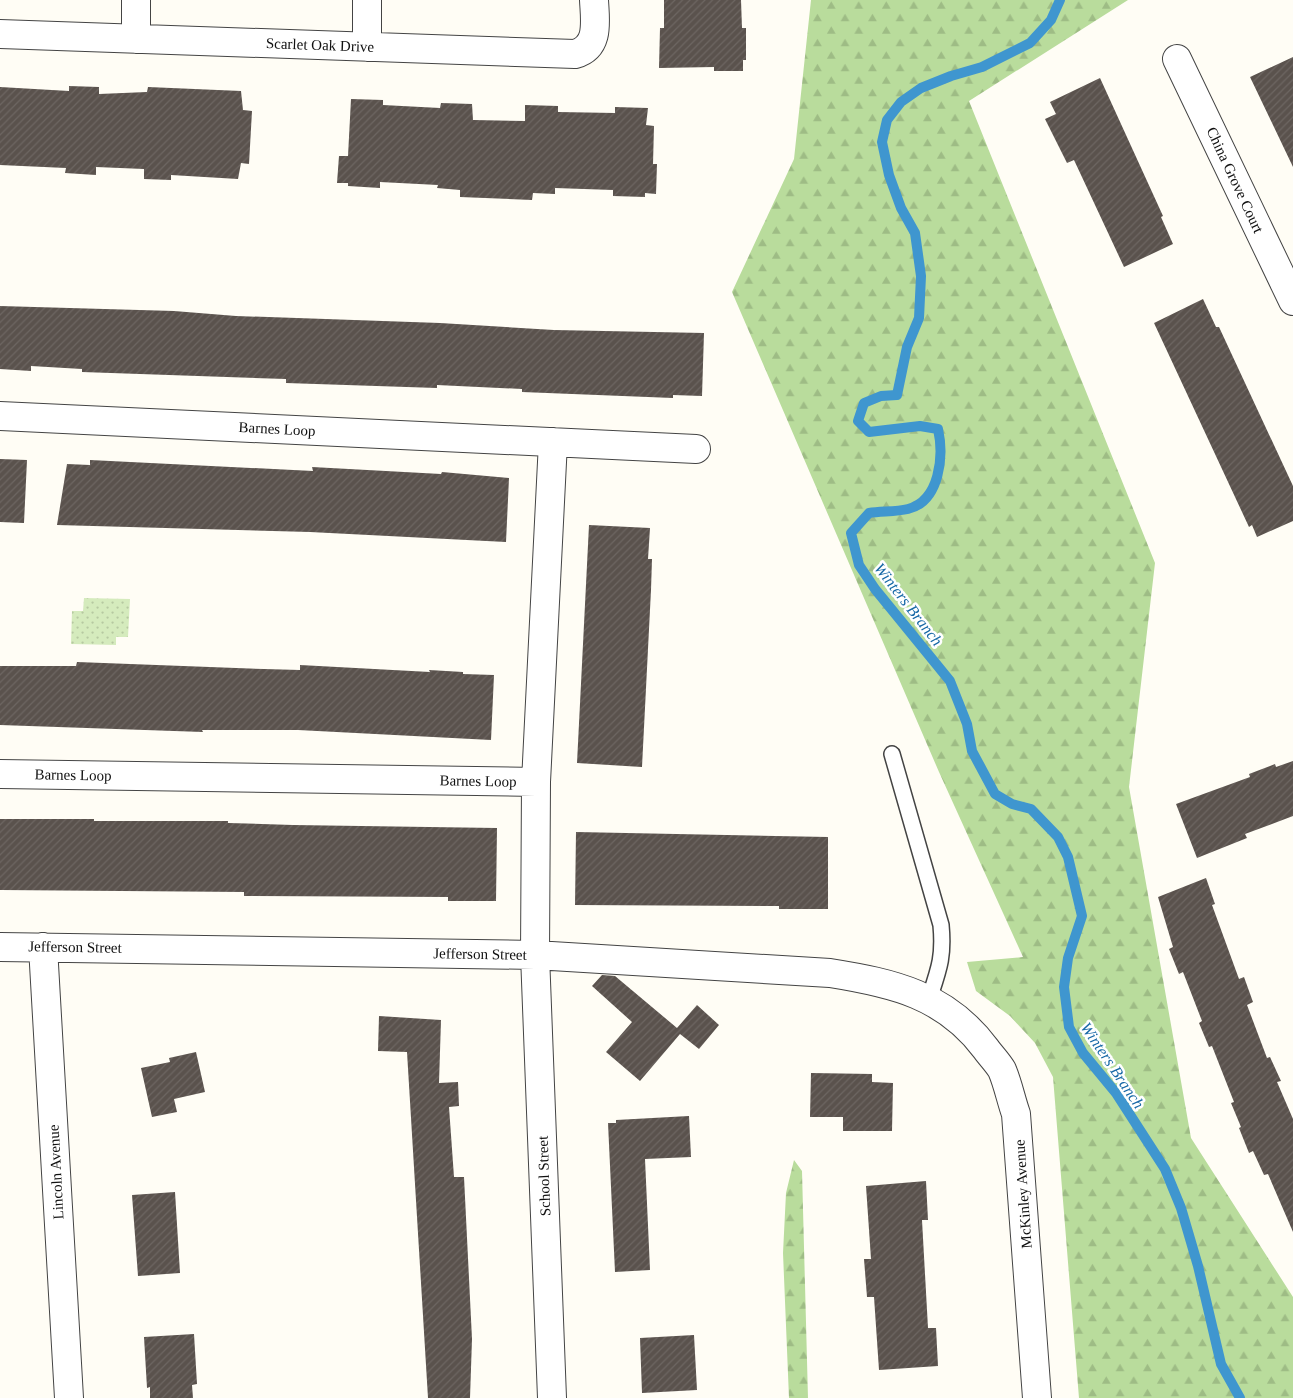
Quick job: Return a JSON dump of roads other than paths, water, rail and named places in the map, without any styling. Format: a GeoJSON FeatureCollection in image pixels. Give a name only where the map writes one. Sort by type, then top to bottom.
{"type":"FeatureCollection","features":[{"type":"Feature","properties":{"kind":"street"},"geometry":{"type":"LineString","coordinates":[[136,0],[136,39]]}},
{"type":"Feature","properties":{"kind":"street"},"geometry":{"type":"LineString","coordinates":[[367,0],[367,47]]}},
{"type":"Feature","properties":{"kind":"street","name":"Scarlet Oak Drive"},"geometry":{"type":"LineString","coordinates":[[0,34],[575,54],[588,48],[594,38],[594,0]]}},
{"type":"Feature","properties":{"kind":"street","name":"China Grove Court"},"geometry":{"type":"LineString","coordinates":[[1178,59],[1293,301]]}},
{"type":"Feature","properties":{"kind":"street","name":"Barnes Loop"},"geometry":{"type":"LineString","coordinates":[[0,416],[696,449]]}},
{"type":"Feature","properties":{"kind":"street","name":"Barnes Loop"},"geometry":{"type":"LineString","coordinates":[[535,955],[536,782],[553,442]]}},
{"type":"Feature","properties":{"kind":"street","name":"Barnes Loop"},"geometry":{"type":"LineString","coordinates":[[0,774],[536,782]]}},
{"type":"Feature","properties":{"kind":"street","name":"Jefferson Street"},"geometry":{"type":"LineString","coordinates":[[0,947],[43,946],[535,955],[830,973],[874,980],[940,1006]]}},
{"type":"Feature","properties":{"kind":"street","name":"Lincoln Avenue"},"geometry":{"type":"LineString","coordinates":[[43,946],[69,1398]]}},
{"type":"Feature","properties":{"kind":"street","name":"School Street"},"geometry":{"type":"LineString","coordinates":[[535,955],[552,1398]]}},
{"type":"Feature","properties":{"kind":"street","name":"McKinley Avenue"},"geometry":{"type":"LineString","coordinates":[[940,1006],[975,1034],[1001,1069],[1016,1114],[1037,1398]]}},
{"type":"Feature","properties":{"kind":"lane"},"geometry":{"type":"LineString","coordinates":[[892,754],[941,925],[943,948],[940,1006]]}},
{"type":"Feature","properties":{"kind":"waterway","name":"Winters Branch"},"geometry":{"type":"LineString","coordinates":[[1060,0],[1051,20],[1030,43],[982,67],[951,76],[921,88],[901,102],[887,120],[882,142],[889,175],[901,208],[915,233],[921,276],[919,318],[907,347],[897,395],[881,396],[864,403],[858,421],[869,432],[920,426],[938,429],[940,464],[933,487],[927,497],[919,504],[903,510],[869,513],[851,533],[859,565],[875,589],[950,681],[967,724],[972,751],[995,794],[1012,804],[1031,809],[1058,837],[1068,857],[1082,916],[1068,958],[1064,987],[1069,1027],[1083,1053],[1116,1093],[1165,1169],[1181,1208],[1198,1266],[1221,1364],[1240,1398]]}}]}
